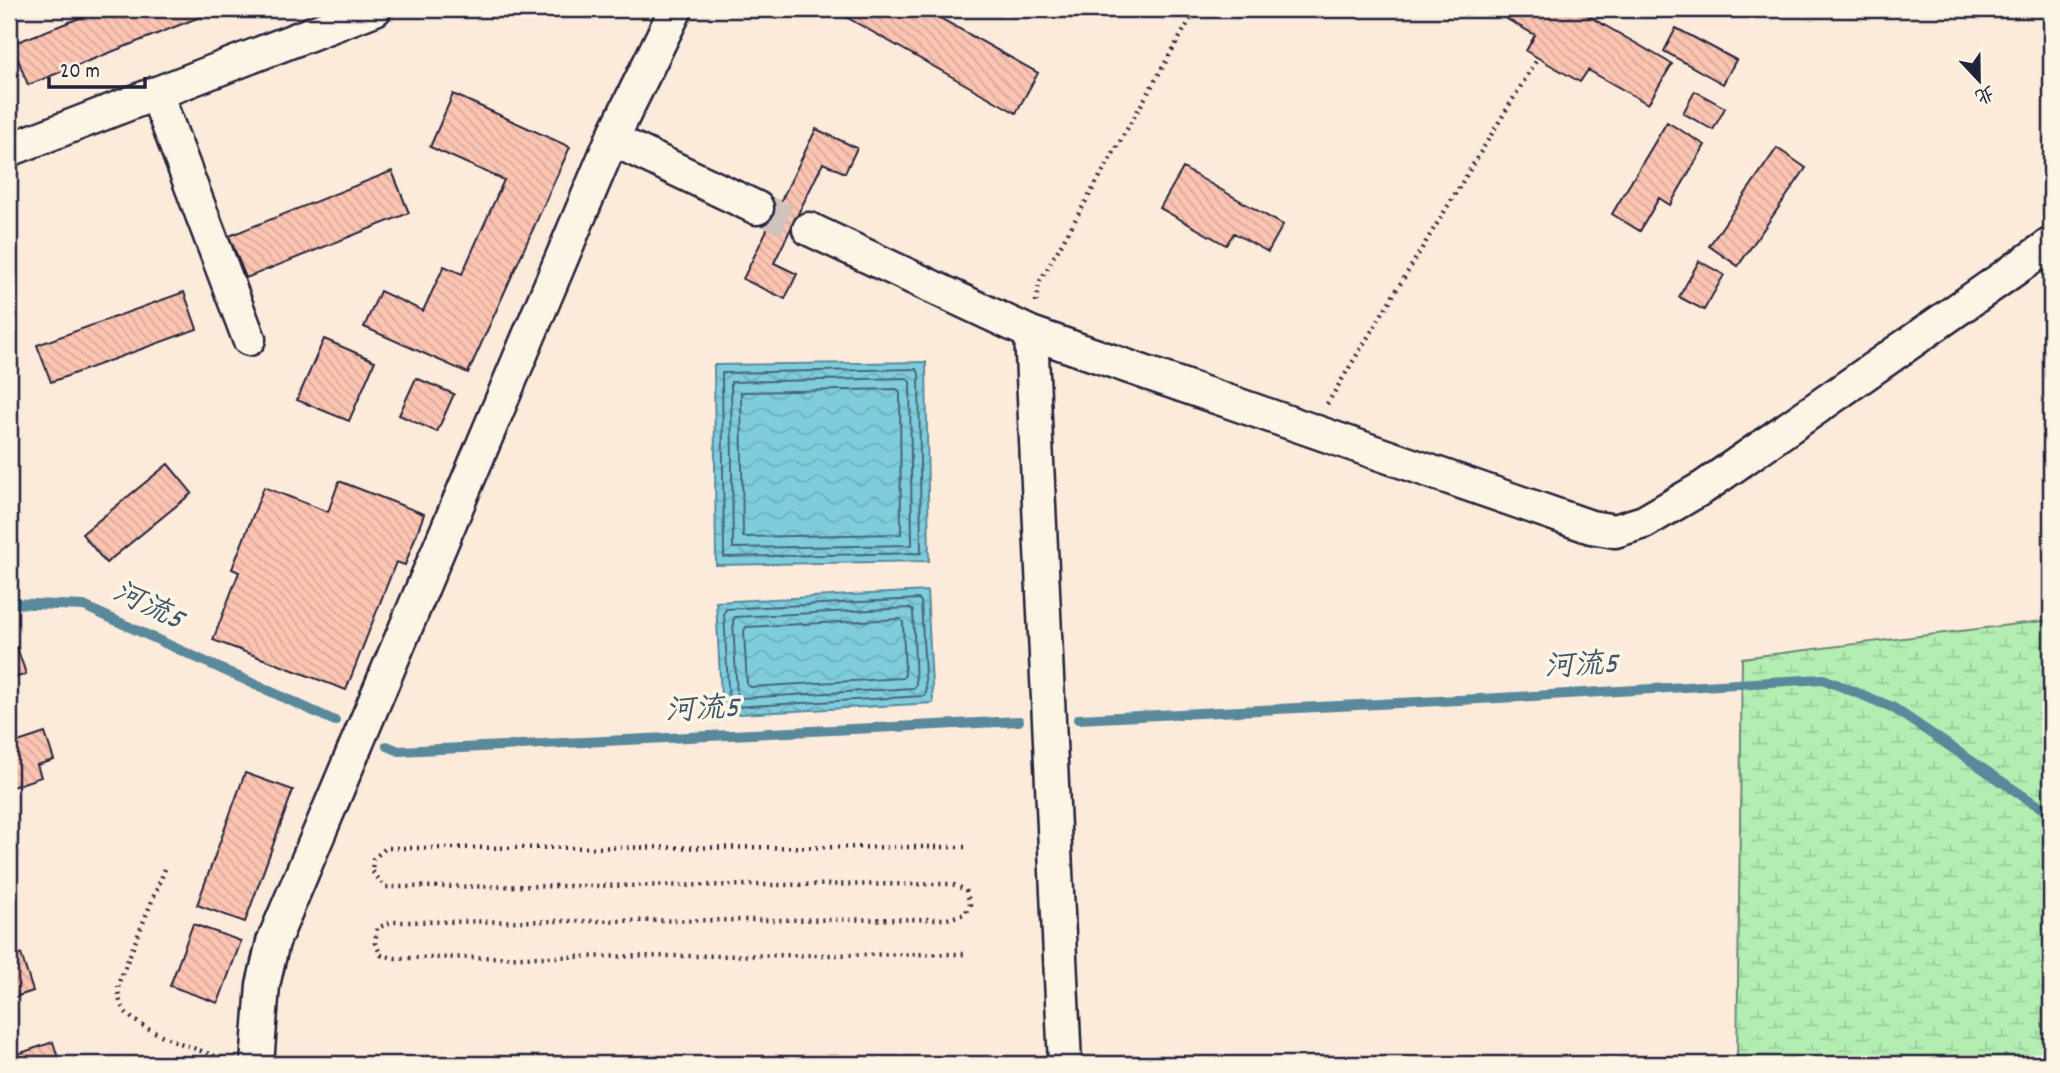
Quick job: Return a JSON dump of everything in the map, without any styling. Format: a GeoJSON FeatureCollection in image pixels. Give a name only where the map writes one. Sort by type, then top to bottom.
{"type":"FeatureCollection","features":[{"type":"Feature","properties":{"kind":"street"},"geometry":{"type":"LineString","coordinates":[[9,150],[375,9]]}},
{"type":"Feature","properties":{"kind":"street"},"geometry":{"type":"LineString","coordinates":[[257,1064],[263,985],[273,942],[612,139],[676,9]]}},
{"type":"Feature","properties":{"kind":"street"},"geometry":{"type":"LineString","coordinates":[[156,93],[249,339]]}},
{"type":"Feature","properties":{"kind":"street"},"geometry":{"type":"LineString","coordinates":[[612,139],[757,208]]}},
{"type":"Feature","properties":{"kind":"street"},"geometry":{"type":"LineString","coordinates":[[809,229],[1031,333],[1591,527],[1615,531],[1644,522],[1704,487],[2051,244]]}},
{"type":"Feature","properties":{"kind":"street"},"geometry":{"type":"LineString","coordinates":[[1031,333],[1065,1064]]}},
{"type":"Feature","properties":{"kind":"path"},"geometry":{"type":"LineString","coordinates":[[1031,333],[1039,283],[1196,9]]}},
{"type":"Feature","properties":{"kind":"path"},"geometry":{"type":"LineString","coordinates":[[1311,430],[1538,58]]}},
{"type":"Feature","properties":{"kind":"path"},"geometry":{"type":"LineString","coordinates":[[965,847],[386,848],[373,859],[372,871],[385,887],[952,884],[966,890],[970,904],[965,914],[947,919],[392,922],[377,928],[374,943],[381,956],[966,954]]}},
{"type":"Feature","properties":{"kind":"path"},"geometry":{"type":"LineString","coordinates":[[165,869],[118,984],[119,1000],[125,1011],[142,1026],[236,1064]]}},
{"type":"Feature","properties":{"kind":"green space"},"geometry":{"type":"Polygon","coordinates":[[[2051,620],[2051,1064],[1737,1064],[1742,658],[2051,620]]]}},
{"type":"Feature","properties":{"kind":"water"},"geometry":{"type":"Polygon","coordinates":[[[926,362],[929,561],[716,565],[714,365],[926,362]]]}},
{"type":"Feature","properties":{"kind":"water"},"geometry":{"type":"Polygon","coordinates":[[[927,591],[933,703],[722,715],[716,602],[927,591]]]}},
{"type":"Feature","properties":{"kind":"building"},"geometry":{"type":"Polygon","coordinates":[[[103,9],[220,9],[28,85],[12,44],[103,9]]]}},
{"type":"Feature","properties":{"kind":"building"},"geometry":{"type":"Polygon","coordinates":[[[832,9],[924,9],[1038,73],[1016,113],[832,9]]]}},
{"type":"Feature","properties":{"kind":"building"},"geometry":{"type":"Polygon","coordinates":[[[1090,9],[1113,9],[1108,18],[1090,9]]]}},
{"type":"Feature","properties":{"kind":"building"},"geometry":{"type":"Polygon","coordinates":[[[1489,9],[1576,9],[1672,64],[1648,104],[1588,70],[1580,82],[1526,51],[1535,35],[1489,9]]]}},
{"type":"Feature","properties":{"kind":"building"},"geometry":{"type":"Polygon","coordinates":[[[1676,28],[1736,60],[1723,84],[1664,51],[1676,28]]]}},
{"type":"Feature","properties":{"kind":"building"},"geometry":{"type":"Polygon","coordinates":[[[1695,91],[1725,108],[1713,130],[1683,113],[1695,91]]]}},
{"type":"Feature","properties":{"kind":"building"},"geometry":{"type":"Polygon","coordinates":[[[453,94],[570,147],[468,373],[364,327],[380,291],[423,311],[444,266],[462,274],[504,180],[430,147],[453,94]]]}},
{"type":"Feature","properties":{"kind":"building"},"geometry":{"type":"Polygon","coordinates":[[[1667,122],[1705,145],[1670,205],[1659,198],[1640,231],[1612,214],[1667,122]]]}},
{"type":"Feature","properties":{"kind":"building"},"geometry":{"type":"Polygon","coordinates":[[[816,129],[857,148],[845,173],[823,163],[774,263],[797,274],[785,299],[743,279],[816,129]]]}},
{"type":"Feature","properties":{"kind":"building"},"geometry":{"type":"Polygon","coordinates":[[[1777,148],[1806,168],[1738,266],[1709,246],[1777,148]]]}},
{"type":"Feature","properties":{"kind":"building"},"geometry":{"type":"Polygon","coordinates":[[[1183,168],[1283,225],[1268,252],[1234,233],[1226,245],[1160,208],[1183,168]]]}},
{"type":"Feature","properties":{"kind":"building"},"geometry":{"type":"Polygon","coordinates":[[[392,171],[409,213],[246,278],[229,236],[392,171]]]}},
{"type":"Feature","properties":{"kind":"building"},"geometry":{"type":"Polygon","coordinates":[[[1699,261],[1724,275],[1704,310],[1679,297],[1699,261]]]}},
{"type":"Feature","properties":{"kind":"building"},"geometry":{"type":"Polygon","coordinates":[[[184,292],[197,329],[51,382],[37,345],[184,292]]]}},
{"type":"Feature","properties":{"kind":"building"},"geometry":{"type":"Polygon","coordinates":[[[324,339],[375,361],[349,421],[297,400],[324,339]]]}},
{"type":"Feature","properties":{"kind":"building"},"geometry":{"type":"Polygon","coordinates":[[[416,378],[454,394],[437,432],[399,415],[416,378]]]}},
{"type":"Feature","properties":{"kind":"building"},"geometry":{"type":"Polygon","coordinates":[[[168,464],[192,493],[106,563],[82,534],[168,464]]]}},
{"type":"Feature","properties":{"kind":"building"},"geometry":{"type":"Polygon","coordinates":[[[339,481],[424,514],[405,565],[396,562],[346,690],[213,640],[239,572],[232,569],[264,487],[328,512],[339,481]]]}},
{"type":"Feature","properties":{"kind":"building"},"geometry":{"type":"Polygon","coordinates":[[[17,647],[26,674],[9,680],[9,650],[17,647]]]}},
{"type":"Feature","properties":{"kind":"building"},"geometry":{"type":"Polygon","coordinates":[[[45,733],[54,760],[37,765],[41,777],[9,788],[9,745],[45,733]]]}},
{"type":"Feature","properties":{"kind":"building"},"geometry":{"type":"Polygon","coordinates":[[[245,773],[293,790],[245,922],[197,905],[245,773]]]}},
{"type":"Feature","properties":{"kind":"building"},"geometry":{"type":"Polygon","coordinates":[[[193,924],[241,941],[218,1003],[170,986],[193,924]]]}},
{"type":"Feature","properties":{"kind":"building"},"geometry":{"type":"Polygon","coordinates":[[[21,954],[33,991],[9,999],[9,958],[21,954]]]}},
{"type":"Feature","properties":{"kind":"building"},"geometry":{"type":"Polygon","coordinates":[[[53,1042],[60,1064],[9,1064],[9,1057],[53,1042]]]}},
{"type":"Feature","properties":{"kind":"waterway","name":"河流5"},"geometry":{"type":"LineString","coordinates":[[9,603],[84,606],[335,721]]}},
{"type":"Feature","properties":{"kind":"waterway","name":"河流5"},"geometry":{"type":"LineString","coordinates":[[1078,719],[1823,679],[1892,707],[2032,802],[2051,812]]}},
{"type":"Feature","properties":{"kind":"waterway","name":"河流5"},"geometry":{"type":"LineString","coordinates":[[387,746],[399,751],[1019,721]]}},
{"type":"Feature","properties":{"kind":"tunnel"},"geometry":{"type":"LineString","coordinates":[[757,208],[809,229]]}}]}
